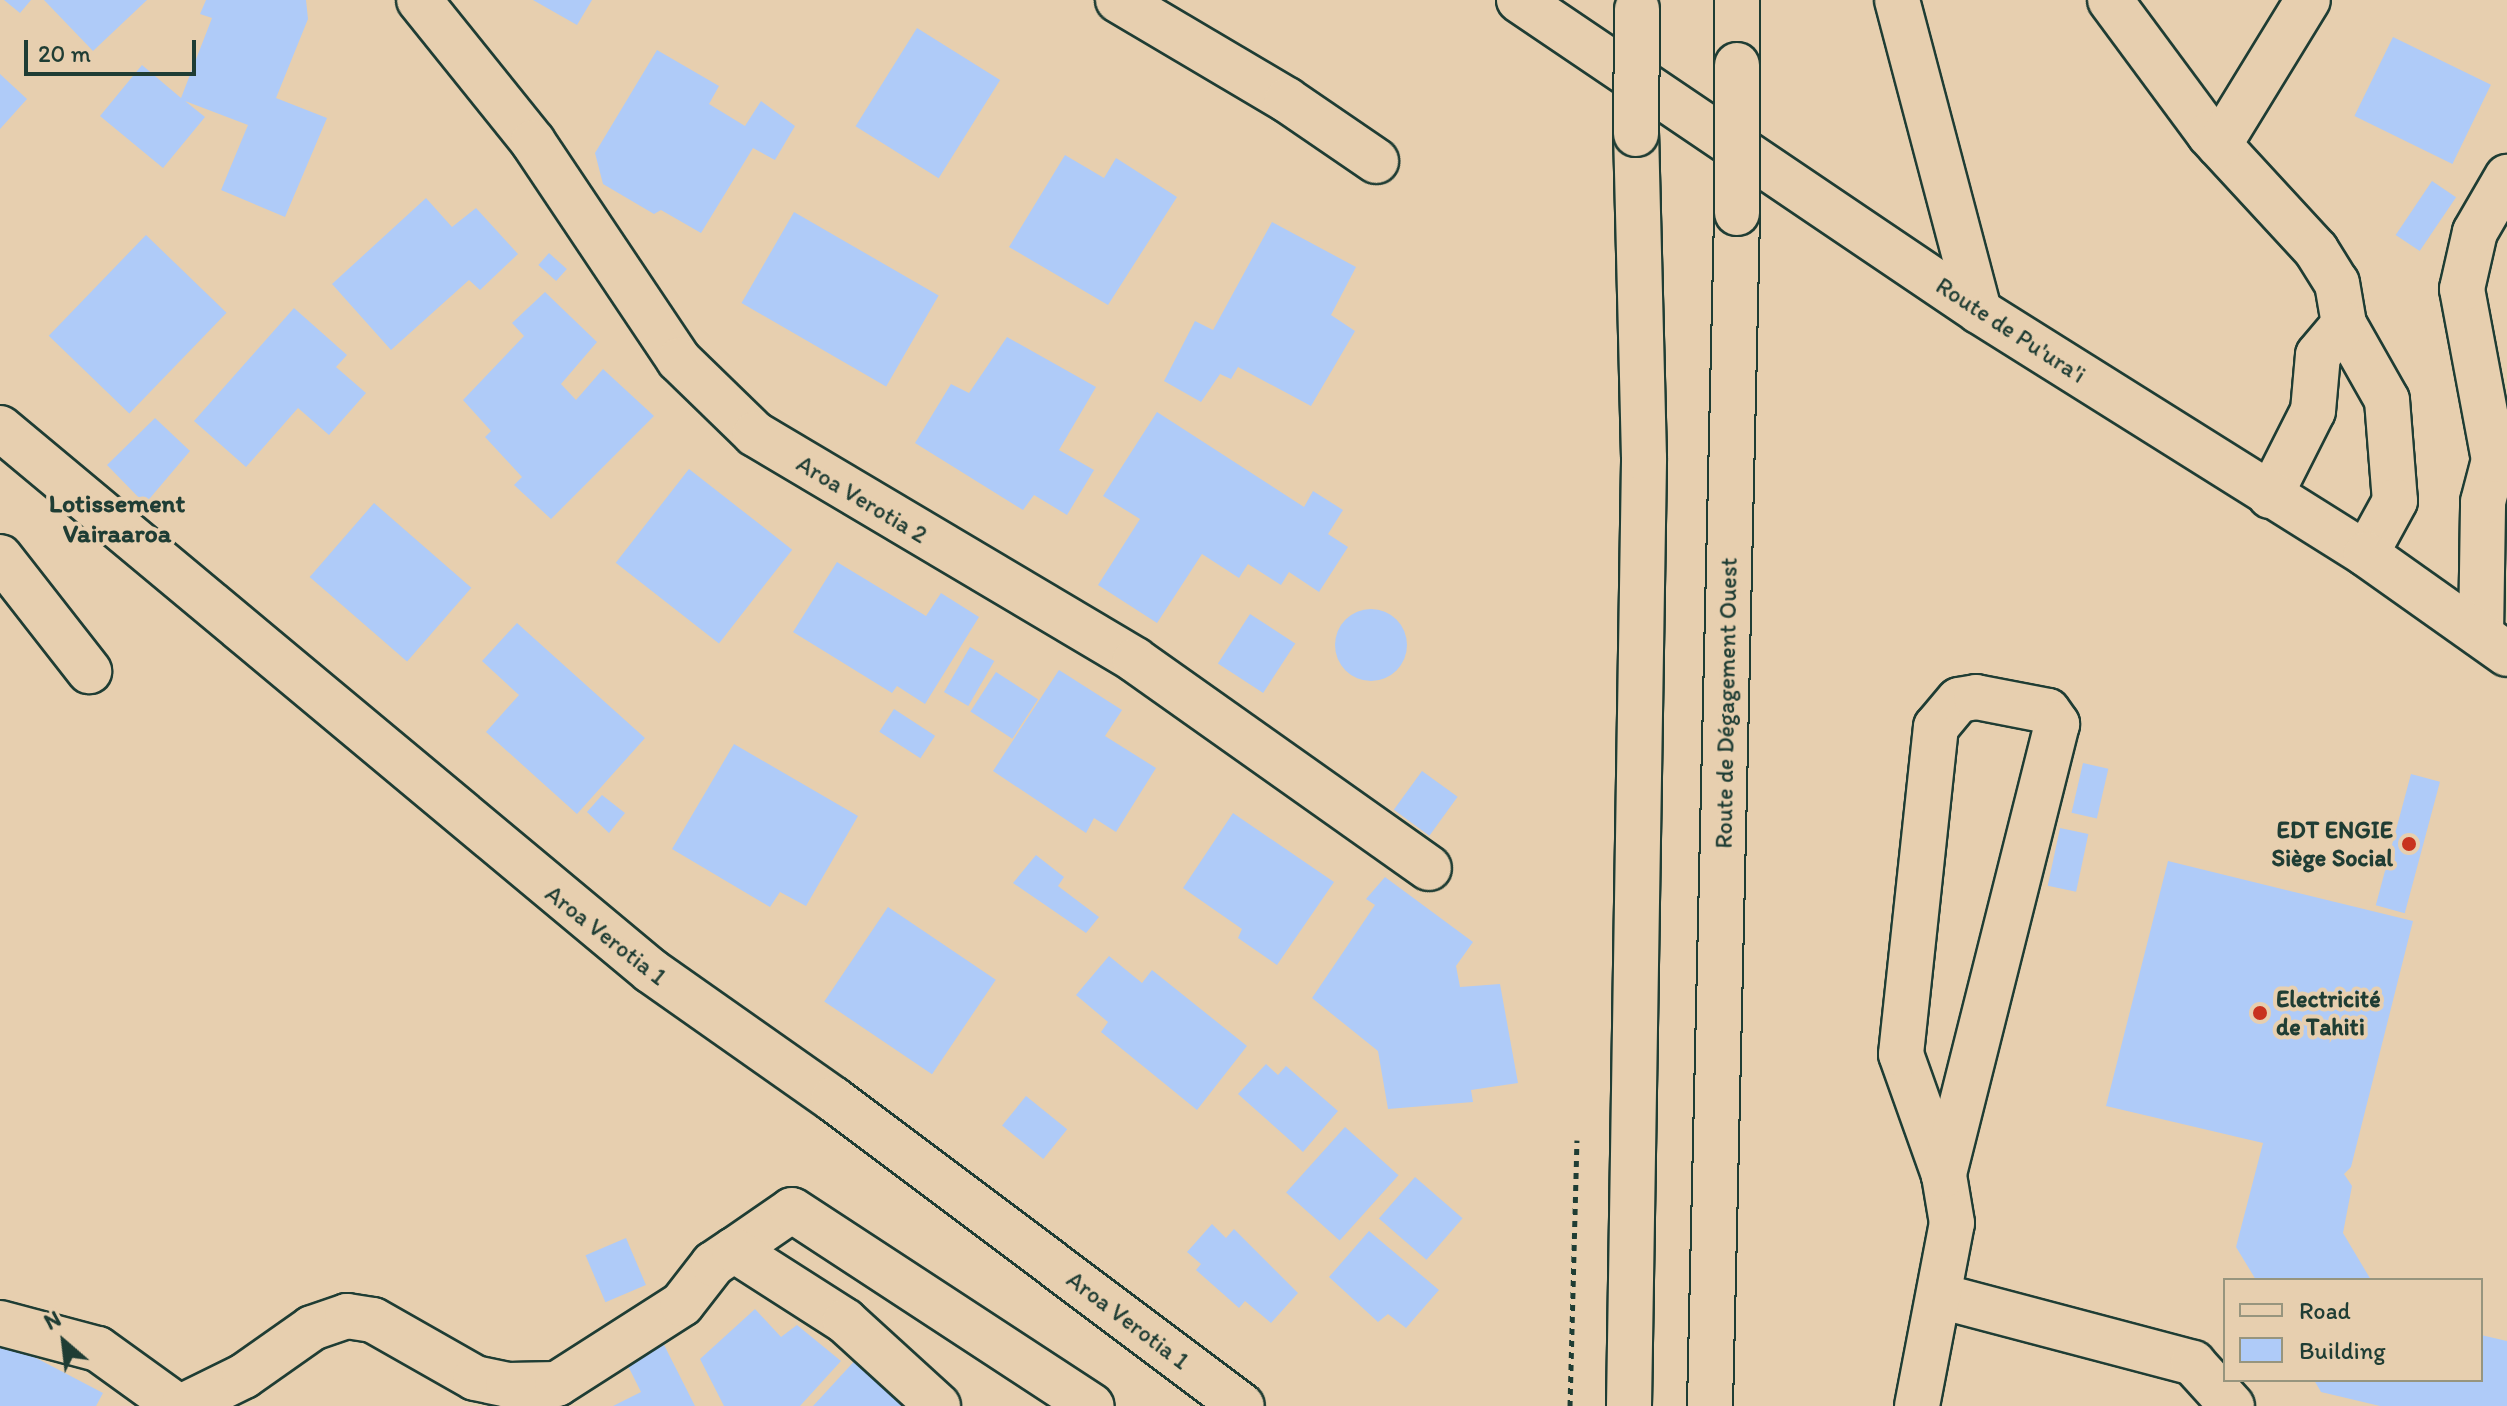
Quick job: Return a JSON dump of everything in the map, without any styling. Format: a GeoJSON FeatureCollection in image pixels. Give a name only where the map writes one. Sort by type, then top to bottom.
{"type":"FeatureCollection","features":[{"type":"Feature","properties":{"kind":"main road","name":"Aroa Verotia 2"},"geometry":{"type":"LineString","coordinates":[[419,0],[533,142],[679,360],[755,434],[1135,660],[1429,868]]}},
{"type":"Feature","properties":{"kind":"main road"},"geometry":{"type":"LineString","coordinates":[[1118,0],[1287,100],[1376,161]]}},
{"type":"Feature","properties":{"kind":"main road","name":"Route de Pu'ura'i"},"geometry":{"type":"LineString","coordinates":[[1519,0],[1979,311],[2366,554],[2494,644]]}},
{"type":"Feature","properties":{"kind":"main road","name":"Route de Dégagement Ouest"},"geometry":{"type":"LineString","coordinates":[[1710,1406],[1737,213],[1737,0]]}},
{"type":"Feature","properties":{"kind":"main road"},"geometry":{"type":"LineString","coordinates":[[1897,0],[1979,311]]}},
{"type":"Feature","properties":{"kind":"main road"},"geometry":{"type":"LineString","coordinates":[[2110,0],[2219,145],[2316,250],[2337,283],[2344,324],[2387,400],[2395,501],[2366,554]]}},
{"type":"Feature","properties":{"kind":"main road"},"geometry":{"type":"LineString","coordinates":[[2219,145],[2308,0]]}},
{"type":"Feature","properties":{"kind":"main road"},"geometry":{"type":"LineString","coordinates":[[1629,1406],[1644,458],[1636,134],[1637,5]]}},
{"type":"Feature","properties":{"kind":"main road"},"geometry":{"type":"LineString","coordinates":[[2494,644],[2483,502],[2494,460],[2462,289],[2475,232],[2507,177]]}},
{"type":"Feature","properties":{"kind":"main road"},"geometry":{"type":"LineString","coordinates":[[2270,496],[2313,411],[2318,355],[2344,324]]}},
{"type":"Feature","properties":{"kind":"main road","name":"Aroa Verotia 1"},"geometry":{"type":"LineString","coordinates":[[0,428],[628,954],[833,1099],[1242,1406]]}},
{"type":"Feature","properties":{"kind":"main road"},"geometry":{"type":"LineString","coordinates":[[0,557],[89,671]]}},
{"type":"Feature","properties":{"kind":"main road"},"geometry":{"type":"LineString","coordinates":[[1917,1406],[1952,1223],[1944,1175],[1901,1054],[1936,727],[1959,700],[1976,697],[2048,711],[2057,724],[1944,1175]]}},
{"type":"Feature","properties":{"kind":"main road"},"geometry":{"type":"LineString","coordinates":[[183,1406],[244,1376],[312,1328],[347,1316],[373,1320],[475,1378],[508,1385],[557,1384],[682,1304],[713,1264],[792,1210],[1091,1406]]}},
{"type":"Feature","properties":{"kind":"main road"},"geometry":{"type":"LineString","coordinates":[[734,1250],[845,1321],[938,1406]]}},
{"type":"Feature","properties":{"kind":"main road"},"geometry":{"type":"LineString","coordinates":[[1940,1296],[2193,1363],[2232,1406]]}},
{"type":"Feature","properties":{"kind":"main road"},"geometry":{"type":"LineString","coordinates":[[0,1323],[98,1349],[177,1406]]}},
{"type":"Feature","properties":{"kind":"building"},"geometry":{"type":"Polygon","coordinates":[[[4,0],[31,0],[20,13],[4,0]]]}},
{"type":"Feature","properties":{"kind":"building"},"geometry":{"type":"Polygon","coordinates":[[[44,0],[147,0],[93,51],[44,0]]]}},
{"type":"Feature","properties":{"kind":"building"},"geometry":{"type":"Polygon","coordinates":[[[206,0],[306,0],[308,19],[276,98],[327,118],[285,217],[221,190],[248,125],[185,101],[205,117],[163,168],[100,116],[142,65],[181,98],[212,18],[200,14],[206,0]]]}},
{"type":"Feature","properties":{"kind":"building"},"geometry":{"type":"Polygon","coordinates":[[[533,0],[592,0],[577,25],[533,0]]]}},
{"type":"Feature","properties":{"kind":"building"},"geometry":{"type":"Polygon","coordinates":[[[917,28],[1000,80],[939,178],[856,126],[917,28]]]}},
{"type":"Feature","properties":{"kind":"building"},"geometry":{"type":"Polygon","coordinates":[[[2393,37],[2491,85],[2452,164],[2354,116],[2393,37]]]}},
{"type":"Feature","properties":{"kind":"building"},"geometry":{"type":"Polygon","coordinates":[[[657,50],[719,86],[709,104],[745,126],[761,101],[795,126],[775,160],[753,148],[701,233],[661,210],[654,214],[603,184],[595,153],[657,50]]]}},
{"type":"Feature","properties":{"kind":"building"},"geometry":{"type":"Polygon","coordinates":[[[0,74],[27,99],[0,129],[0,74]]]}},
{"type":"Feature","properties":{"kind":"building"},"geometry":{"type":"Polygon","coordinates":[[[1065,155],[1104,178],[1116,158],[1177,197],[1108,305],[1009,247],[1065,155]]]}},
{"type":"Feature","properties":{"kind":"building"},"geometry":{"type":"Polygon","coordinates":[[[2432,181],[2456,197],[2420,251],[2396,235],[2432,181]]]}},
{"type":"Feature","properties":{"kind":"building"},"geometry":{"type":"Polygon","coordinates":[[[426,198],[452,227],[476,208],[518,254],[480,290],[469,280],[391,350],[332,284],[426,198]]]}},
{"type":"Feature","properties":{"kind":"building"},"geometry":{"type":"Polygon","coordinates":[[[794,212],[939,296],[886,386],[742,303],[794,212]]]}},
{"type":"Feature","properties":{"kind":"building"},"geometry":{"type":"Polygon","coordinates":[[[1272,222],[1356,267],[1331,315],[1355,331],[1311,406],[1238,367],[1231,379],[1220,374],[1201,402],[1164,381],[1195,321],[1213,330],[1272,222]]]}},
{"type":"Feature","properties":{"kind":"building"},"geometry":{"type":"Polygon","coordinates":[[[146,235],[227,313],[129,414],[49,336],[146,235]]]}},
{"type":"Feature","properties":{"kind":"building"},"geometry":{"type":"Polygon","coordinates":[[[549,253],[567,269],[556,281],[538,265],[549,253]]]}},
{"type":"Feature","properties":{"kind":"building"},"geometry":{"type":"Polygon","coordinates":[[[545,292],[597,342],[561,384],[576,400],[603,369],[654,416],[551,519],[514,485],[522,477],[485,437],[491,431],[463,400],[524,336],[512,323],[545,292]]]}},
{"type":"Feature","properties":{"kind":"building"},"geometry":{"type":"Polygon","coordinates":[[[294,308],[347,355],[336,367],[366,393],[329,435],[298,408],[246,467],[194,421],[294,308]]]}},
{"type":"Feature","properties":{"kind":"building"},"geometry":{"type":"Polygon","coordinates":[[[1007,337],[1096,387],[1059,450],[1094,470],[1067,515],[1034,495],[1023,510],[915,443],[951,384],[969,393],[1007,337]]]}},
{"type":"Feature","properties":{"kind":"building"},"geometry":{"type":"Polygon","coordinates":[[[1157,412],[1304,507],[1313,491],[1343,510],[1328,534],[1348,547],[1319,592],[1289,572],[1281,585],[1248,564],[1239,578],[1202,554],[1157,623],[1098,585],[1140,519],[1103,496],[1157,412]]]}},
{"type":"Feature","properties":{"kind":"building"},"geometry":{"type":"Polygon","coordinates":[[[155,418],[190,451],[145,504],[107,465],[155,418]]]}},
{"type":"Feature","properties":{"kind":"building"},"geometry":{"type":"Polygon","coordinates":[[[689,469],[792,550],[719,643],[616,563],[689,469]]]}},
{"type":"Feature","properties":{"kind":"building"},"geometry":{"type":"Polygon","coordinates":[[[374,503],[471,588],[407,662],[310,577],[374,503]]]}},
{"type":"Feature","properties":{"kind":"building"},"geometry":{"type":"Polygon","coordinates":[[[837,562],[926,616],[941,593],[979,617],[925,704],[897,686],[892,693],[793,632],[837,562]]]}},
{"type":"Feature","properties":{"kind":"building"},"geometry":{"type":"Polygon","coordinates":[[[1371,609],[1391,615],[1401,625],[1407,645],[1401,665],[1391,675],[1371,681],[1351,675],[1341,665],[1335,645],[1341,625],[1351,615],[1371,609]]]}},
{"type":"Feature","properties":{"kind":"building"},"geometry":{"type":"Polygon","coordinates":[[[1250,614],[1295,643],[1263,693],[1218,663],[1250,614]]]}},
{"type":"Feature","properties":{"kind":"building"},"geometry":{"type":"Polygon","coordinates":[[[517,623],[645,738],[577,814],[486,732],[519,695],[482,661],[517,623]]]}},
{"type":"Feature","properties":{"kind":"building"},"geometry":{"type":"Polygon","coordinates":[[[970,647],[994,661],[968,706],[944,692],[970,647]]]}},
{"type":"Feature","properties":{"kind":"building"},"geometry":{"type":"Polygon","coordinates":[[[1059,670],[1122,710],[1105,736],[1156,768],[1116,832],[1094,818],[1086,833],[993,771],[1059,670]]]}},
{"type":"Feature","properties":{"kind":"building"},"geometry":{"type":"Polygon","coordinates":[[[996,672],[1038,699],[1012,739],[970,711],[996,672]]]}},
{"type":"Feature","properties":{"kind":"building"},"geometry":{"type":"Polygon","coordinates":[[[894,709],[935,736],[920,758],[879,732],[894,709]]]}},
{"type":"Feature","properties":{"kind":"building"},"geometry":{"type":"Polygon","coordinates":[[[734,744],[858,816],[806,906],[780,892],[770,907],[672,849],[734,744]]]}},
{"type":"Feature","properties":{"kind":"building"},"geometry":{"type":"Polygon","coordinates":[[[2083,763],[2108,769],[2097,819],[2072,813],[2083,763]]]}},
{"type":"Feature","properties":{"kind":"building"},"geometry":{"type":"Polygon","coordinates":[[[1422,771],[1458,797],[1429,836],[1394,810],[1422,771]]]}},
{"type":"Feature","properties":{"kind":"building","name":"EDT ENGIE Siège Social"},"geometry":{"type":"Polygon","coordinates":[[[2411,774],[2440,782],[2405,913],[2376,905],[2411,774]]]}},
{"type":"Feature","properties":{"kind":"building"},"geometry":{"type":"Polygon","coordinates":[[[602,795],[625,813],[609,833],[587,812],[602,795]]]}},
{"type":"Feature","properties":{"kind":"building"},"geometry":{"type":"Polygon","coordinates":[[[1233,813],[1334,882],[1277,965],[1238,938],[1242,929],[1183,888],[1233,813]]]}},
{"type":"Feature","properties":{"kind":"building"},"geometry":{"type":"Polygon","coordinates":[[[2060,828],[2088,834],[2076,892],[2048,886],[2060,828]]]}},
{"type":"Feature","properties":{"kind":"building"},"geometry":{"type":"Polygon","coordinates":[[[1036,855],[1064,877],[1058,886],[1099,917],[1086,933],[1013,883],[1036,855]]]}},
{"type":"Feature","properties":{"kind":"building","name":"Electricité de Tahiti"},"geometry":{"type":"Polygon","coordinates":[[[2168,861],[2413,921],[2351,1167],[2344,1174],[2352,1186],[2343,1233],[2370,1278],[2255,1278],[2236,1247],[2263,1143],[2106,1106],[2168,861]]]}},
{"type":"Feature","properties":{"kind":"building"},"geometry":{"type":"Polygon","coordinates":[[[1385,877],[1473,942],[1456,966],[1460,987],[1500,984],[1518,1083],[1471,1090],[1473,1102],[1388,1109],[1378,1051],[1312,998],[1375,905],[1366,899],[1385,877]]]}},
{"type":"Feature","properties":{"kind":"building"},"geometry":{"type":"Polygon","coordinates":[[[888,907],[996,980],[932,1074],[824,1002],[888,907]]]}},
{"type":"Feature","properties":{"kind":"building"},"geometry":{"type":"Polygon","coordinates":[[[1109,956],[1142,983],[1152,970],[1247,1046],[1197,1110],[1101,1032],[1108,1022],[1076,995],[1109,956]]]}},
{"type":"Feature","properties":{"kind":"building"},"geometry":{"type":"Polygon","coordinates":[[[1266,1064],[1278,1075],[1286,1066],[1338,1111],[1303,1152],[1238,1094],[1266,1064]]]}},
{"type":"Feature","properties":{"kind":"building"},"geometry":{"type":"Polygon","coordinates":[[[1026,1096],[1067,1129],[1043,1159],[1002,1126],[1026,1096]]]}},
{"type":"Feature","properties":{"kind":"building"},"geometry":{"type":"Polygon","coordinates":[[[1345,1127],[1399,1175],[1340,1241],[1286,1192],[1345,1127]]]}},
{"type":"Feature","properties":{"kind":"building"},"geometry":{"type":"Polygon","coordinates":[[[1415,1177],[1463,1218],[1426,1260],[1379,1219],[1415,1177]]]}},
{"type":"Feature","properties":{"kind":"building"},"geometry":{"type":"Polygon","coordinates":[[[1212,1224],[1226,1238],[1234,1229],[1298,1293],[1271,1323],[1245,1301],[1239,1308],[1196,1270],[1201,1264],[1187,1252],[1212,1224]]]}},
{"type":"Feature","properties":{"kind":"building"},"geometry":{"type":"Polygon","coordinates":[[[1369,1231],[1439,1290],[1406,1328],[1388,1314],[1378,1322],[1329,1277],[1369,1231]]]}},
{"type":"Feature","properties":{"kind":"building"},"geometry":{"type":"Polygon","coordinates":[[[626,1238],[646,1285],[605,1302],[585,1255],[626,1238]]]}},
{"type":"Feature","properties":{"kind":"building"},"geometry":{"type":"Polygon","coordinates":[[[755,1309],[781,1337],[797,1325],[841,1361],[800,1406],[724,1406],[700,1359],[755,1309]]]}},
{"type":"Feature","properties":{"kind":"building"},"geometry":{"type":"Polygon","coordinates":[[[659,1335],[695,1406],[613,1406],[641,1392],[622,1354],[659,1335]]]}},
{"type":"Feature","properties":{"kind":"building"},"geometry":{"type":"Polygon","coordinates":[[[2483,1335],[2507,1341],[2507,1406],[2380,1406],[2321,1392],[2315,1382],[2483,1382],[2483,1335]]]}},
{"type":"Feature","properties":{"kind":"building"},"geometry":{"type":"Polygon","coordinates":[[[0,1339],[103,1393],[96,1406],[0,1406],[0,1339]]]}},
{"type":"Feature","properties":{"kind":"building"},"geometry":{"type":"Polygon","coordinates":[[[860,1355],[907,1399],[901,1406],[813,1406],[860,1355]]]}},
{"type":"Feature","properties":{"kind":"place","name":"EDT ENGIE Siège Social"},"geometry":{"type":"Point","coordinates":[2409,844]}},
{"type":"Feature","properties":{"kind":"place","name":"Electricité de Tahiti"},"geometry":{"type":"Point","coordinates":[2260,1013]}},
{"type":"Feature","properties":{"kind":"district","name":"Lotissement Vairaaroa"},"geometry":{"type":"Point","coordinates":[117,519]}}]}
